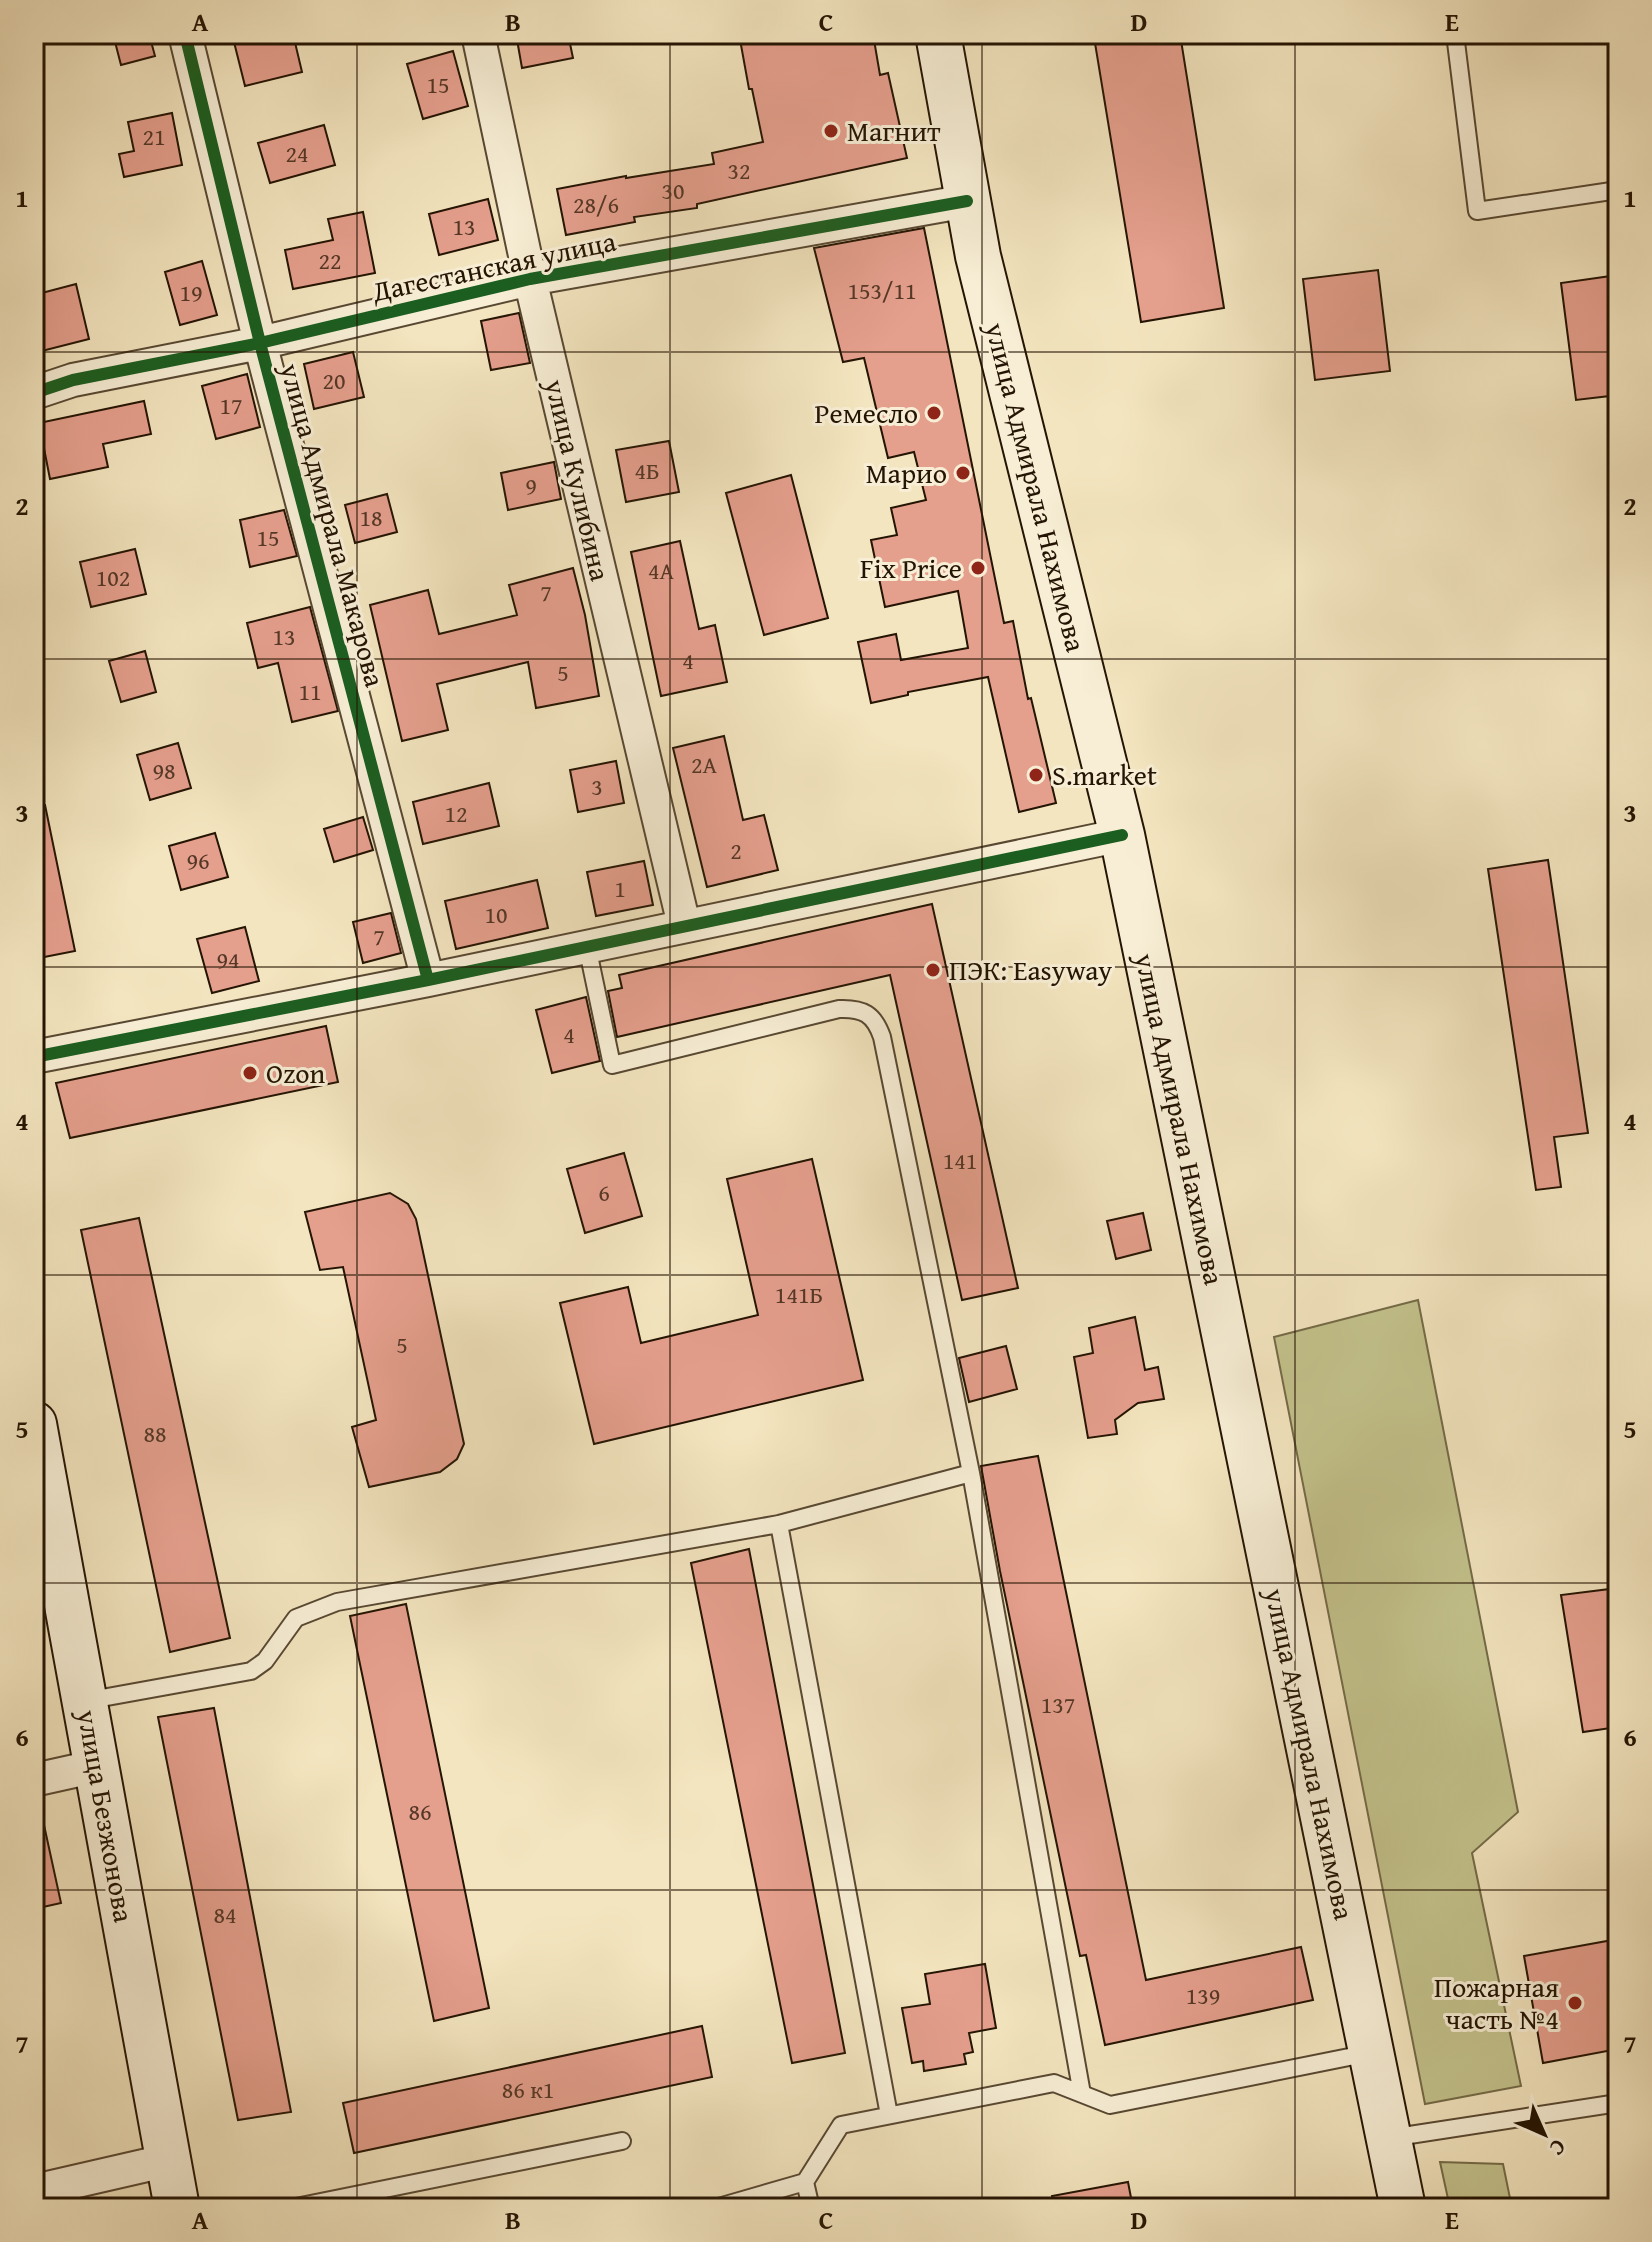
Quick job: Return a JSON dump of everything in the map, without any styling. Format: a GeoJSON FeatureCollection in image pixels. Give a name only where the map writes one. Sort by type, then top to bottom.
{"type":"FeatureCollection","features":[{"type":"Feature","properties":{"kind":"main road","name":"улица Адмирала Нахимова"},"geometry":{"type":"LineString","coordinates":[[938,34],[978,256],[1122,835],[1403,2208]]}},
{"type":"Feature","properties":{"kind":"main road","name":"улица Безжонова"},"geometry":{"type":"LineString","coordinates":[[34,1424],[177,2208]]}},
{"type":"Feature","properties":{"kind":"street","name":"улица Адмирала Макарова"},"geometry":{"type":"LineString","coordinates":[[185,34],[260,343],[428,980]]}},
{"type":"Feature","properties":{"kind":"street","name":"улица Кулибина"},"geometry":{"type":"LineString","coordinates":[[478,34],[530,279],[684,925]]}},
{"type":"Feature","properties":{"kind":"street","name":"Дагестанская улица"},"geometry":{"type":"LineString","coordinates":[[34,393],[73,380],[260,343],[530,279],[967,201]]}},
{"type":"Feature","properties":{"kind":"street"},"geometry":{"type":"LineString","coordinates":[[34,1057],[428,980],[1122,835]]}},
{"type":"Feature","properties":{"kind":"street"},"geometry":{"type":"LineString","coordinates":[[34,1780],[97,1766]]}},
{"type":"Feature","properties":{"kind":"street"},"geometry":{"type":"LineString","coordinates":[[34,2191],[169,2160]]}},
{"type":"Feature","properties":{"kind":"lane"},"geometry":{"type":"LineString","coordinates":[[1455,34],[1477,211],[1618,190]]}},
{"type":"Feature","properties":{"kind":"lane"},"geometry":{"type":"LineString","coordinates":[[587,946],[612,1065],[839,1009],[866,1012],[877,1022],[971,1473],[1082,2094]]}},
{"type":"Feature","properties":{"kind":"lane"},"geometry":{"type":"LineString","coordinates":[[85,1701],[251,1671],[265,1661],[296,1618],[337,1602],[779,1524],[971,1473]]}},
{"type":"Feature","properties":{"kind":"lane"},"geometry":{"type":"LineString","coordinates":[[779,1524],[889,2115]]}},
{"type":"Feature","properties":{"kind":"lane"},"geometry":{"type":"LineString","coordinates":[[715,2208],[805,2182],[841,2125],[1054,2083],[1110,2105],[1371,2052]]}},
{"type":"Feature","properties":{"kind":"lane"},"geometry":{"type":"LineString","coordinates":[[1388,2138],[1618,2103]]}},
{"type":"Feature","properties":{"kind":"lane"},"geometry":{"type":"LineString","coordinates":[[291,2208],[622,2141]]}},
{"type":"Feature","properties":{"kind":"lane"},"geometry":{"type":"LineString","coordinates":[[805,2182],[811,2208]]}},
{"type":"Feature","properties":{"kind":"shaded area"},"geometry":{"type":"Polygon","coordinates":[[[1418,1300],[1518,1812],[1472,1853],[1521,2086],[1425,2104],[1274,1337],[1418,1300]]]}},
{"type":"Feature","properties":{"kind":"shaded area"},"geometry":{"type":"Polygon","coordinates":[[[1440,2162],[1503,2164],[1512,2208],[1450,2208],[1440,2162]]]}},
{"type":"Feature","properties":{"kind":"building"},"geometry":{"type":"Polygon","coordinates":[[[113,34],[149,34],[155,56],[121,65],[113,34]]]}},
{"type":"Feature","properties":{"kind":"building"},"geometry":{"type":"Polygon","coordinates":[[[232,34],[293,34],[302,72],[245,86],[232,34]]]}},
{"type":"Feature","properties":{"kind":"building"},"geometry":{"type":"Polygon","coordinates":[[[516,34],[568,34],[573,58],[522,68],[516,34]]]}},
{"type":"Feature","properties":{"kind":"building"},"geometry":{"type":"Polygon","coordinates":[[[739,34],[873,34],[880,75],[888,73],[907,158],[697,204],[697,208],[634,217],[635,222],[566,235],[557,189],[714,164],[712,153],[763,142],[739,34]]]}},
{"type":"Feature","properties":{"kind":"building"},"geometry":{"type":"Polygon","coordinates":[[[1110,34],[1180,34],[1224,308],[1141,322],[1094,37],[1110,34]]]}},
{"type":"Feature","properties":{"kind":"building"},"geometry":{"type":"Polygon","coordinates":[[[453,51],[468,106],[423,119],[407,64],[453,51]]]}},
{"type":"Feature","properties":{"kind":"building"},"geometry":{"type":"Polygon","coordinates":[[[172,113],[182,165],[124,177],[119,154],[134,151],[128,122],[172,113]]]}},
{"type":"Feature","properties":{"kind":"building"},"geometry":{"type":"Polygon","coordinates":[[[324,125],[335,165],[270,183],[258,143],[324,125]]]}},
{"type":"Feature","properties":{"kind":"building"},"geometry":{"type":"Polygon","coordinates":[[[488,199],[498,240],[439,255],[429,214],[488,199]]]}},
{"type":"Feature","properties":{"kind":"building"},"geometry":{"type":"Polygon","coordinates":[[[363,212],[375,273],[293,289],[285,250],[333,240],[328,219],[363,212]]]}},
{"type":"Feature","properties":{"kind":"building"},"geometry":{"type":"Polygon","coordinates":[[[924,228],[1004,623],[1013,621],[1028,699],[1031,698],[1056,803],[1019,812],[988,677],[908,692],[908,695],[871,703],[858,642],[896,634],[901,660],[968,648],[958,591],[885,607],[871,540],[897,535],[891,508],[926,500],[914,452],[888,458],[864,358],[843,362],[814,248],[924,228]]]}},
{"type":"Feature","properties":{"kind":"building"},"geometry":{"type":"Polygon","coordinates":[[[202,261],[217,315],[180,325],[165,272],[202,261]]]}},
{"type":"Feature","properties":{"kind":"building"},"geometry":{"type":"Polygon","coordinates":[[[1378,270],[1390,371],[1315,380],[1303,279],[1378,270]]]}},
{"type":"Feature","properties":{"kind":"building"},"geometry":{"type":"Polygon","coordinates":[[[1618,275],[1618,395],[1576,400],[1561,283],[1618,275]]]}},
{"type":"Feature","properties":{"kind":"building"},"geometry":{"type":"Polygon","coordinates":[[[76,284],[89,339],[34,353],[34,295],[76,284]]]}},
{"type":"Feature","properties":{"kind":"building"},"geometry":{"type":"Polygon","coordinates":[[[519,313],[530,363],[491,370],[481,321],[519,313]]]}},
{"type":"Feature","properties":{"kind":"building"},"geometry":{"type":"Polygon","coordinates":[[[353,352],[364,397],[314,409],[304,364],[353,352]]]}},
{"type":"Feature","properties":{"kind":"building"},"geometry":{"type":"Polygon","coordinates":[[[247,374],[260,427],[216,439],[202,386],[247,374]]]}},
{"type":"Feature","properties":{"kind":"building"},"geometry":{"type":"Polygon","coordinates":[[[144,401],[151,434],[103,444],[108,467],[50,479],[39,423],[144,401]]]}},
{"type":"Feature","properties":{"kind":"building"},"geometry":{"type":"Polygon","coordinates":[[[669,441],[679,492],[626,502],[616,450],[669,441]]]}},
{"type":"Feature","properties":{"kind":"building"},"geometry":{"type":"Polygon","coordinates":[[[554,462],[561,499],[508,510],[501,473],[554,462]]]}},
{"type":"Feature","properties":{"kind":"building"},"geometry":{"type":"Polygon","coordinates":[[[791,475],[828,618],[764,635],[726,493],[791,475]]]}},
{"type":"Feature","properties":{"kind":"building"},"geometry":{"type":"Polygon","coordinates":[[[387,494],[397,532],[355,543],[345,505],[387,494]]]}},
{"type":"Feature","properties":{"kind":"building"},"geometry":{"type":"Polygon","coordinates":[[[284,510],[297,556],[250,567],[240,520],[284,510]]]}},
{"type":"Feature","properties":{"kind":"building"},"geometry":{"type":"Polygon","coordinates":[[[680,541],[699,629],[715,625],[727,682],[661,696],[631,552],[680,541]]]}},
{"type":"Feature","properties":{"kind":"building"},"geometry":{"type":"Polygon","coordinates":[[[135,549],[146,594],[91,607],[80,562],[135,549]]]}},
{"type":"Feature","properties":{"kind":"building"},"geometry":{"type":"Polygon","coordinates":[[[573,568],[585,615],[599,696],[536,708],[528,662],[437,684],[448,730],[402,741],[370,605],[428,590],[439,634],[517,615],[509,585],[573,568]]]}},
{"type":"Feature","properties":{"kind":"building"},"geometry":{"type":"Polygon","coordinates":[[[310,607],[338,711],[292,722],[278,663],[258,668],[247,623],[310,607]]]}},
{"type":"Feature","properties":{"kind":"building"},"geometry":{"type":"Polygon","coordinates":[[[145,651],[156,692],[121,702],[109,661],[145,651]]]}},
{"type":"Feature","properties":{"kind":"building"},"geometry":{"type":"Polygon","coordinates":[[[724,736],[743,820],[764,815],[778,870],[707,887],[673,748],[724,736]]]}},
{"type":"Feature","properties":{"kind":"building"},"geometry":{"type":"Polygon","coordinates":[[[178,743],[191,788],[150,800],[137,755],[178,743]]]}},
{"type":"Feature","properties":{"kind":"building"},"geometry":{"type":"Polygon","coordinates":[[[616,761],[624,803],[578,812],[570,770],[616,761]]]}},
{"type":"Feature","properties":{"kind":"building"},"geometry":{"type":"Polygon","coordinates":[[[489,783],[499,826],[423,844],[413,802],[489,783]]]}},
{"type":"Feature","properties":{"kind":"building"},"geometry":{"type":"Polygon","coordinates":[[[45,805],[75,951],[34,959],[34,806],[45,805]]]}},
{"type":"Feature","properties":{"kind":"building"},"geometry":{"type":"Polygon","coordinates":[[[363,817],[373,850],[334,862],[324,829],[363,817]]]}},
{"type":"Feature","properties":{"kind":"building"},"geometry":{"type":"Polygon","coordinates":[[[215,833],[228,877],[181,890],[169,846],[215,833]]]}},
{"type":"Feature","properties":{"kind":"building"},"geometry":{"type":"Polygon","coordinates":[[[1548,860],[1588,1133],[1554,1137],[1561,1187],[1536,1190],[1488,869],[1548,860]]]}},
{"type":"Feature","properties":{"kind":"building"},"geometry":{"type":"Polygon","coordinates":[[[644,861],[653,905],[596,916],[587,872],[644,861]]]}},
{"type":"Feature","properties":{"kind":"building"},"geometry":{"type":"Polygon","coordinates":[[[537,880],[548,928],[456,949],[445,901],[537,880]]]}},
{"type":"Feature","properties":{"kind":"building"},"geometry":{"type":"Polygon","coordinates":[[[932,904],[1018,1288],[962,1300],[890,975],[617,1037],[608,991],[622,988],[619,975],[932,904]]]}},
{"type":"Feature","properties":{"kind":"building"},"geometry":{"type":"Polygon","coordinates":[[[391,913],[401,953],[363,963],[353,922],[391,913]]]}},
{"type":"Feature","properties":{"kind":"building"},"geometry":{"type":"Polygon","coordinates":[[[245,927],[259,981],[212,993],[197,939],[245,927]]]}},
{"type":"Feature","properties":{"kind":"building"},"geometry":{"type":"Polygon","coordinates":[[[586,997],[600,1061],[552,1073],[536,1010],[586,997]]]}},
{"type":"Feature","properties":{"kind":"building"},"geometry":{"type":"Polygon","coordinates":[[[326,1026],[338,1082],[70,1138],[56,1083],[326,1026]]]}},
{"type":"Feature","properties":{"kind":"building"},"geometry":{"type":"Polygon","coordinates":[[[624,1153],[642,1216],[585,1233],[567,1169],[624,1153]]]}},
{"type":"Feature","properties":{"kind":"building"},"geometry":{"type":"Polygon","coordinates":[[[812,1159],[863,1380],[594,1444],[560,1303],[628,1287],[641,1343],[758,1315],[727,1179],[812,1159]]]}},
{"type":"Feature","properties":{"kind":"building"},"geometry":{"type":"Polygon","coordinates":[[[390,1193],[408,1204],[416,1219],[464,1444],[457,1459],[440,1472],[369,1487],[352,1427],[376,1420],[343,1267],[320,1270],[305,1212],[390,1193]]]}},
{"type":"Feature","properties":{"kind":"building"},"geometry":{"type":"Polygon","coordinates":[[[1143,1213],[1151,1250],[1116,1259],[1107,1221],[1143,1213]]]}},
{"type":"Feature","properties":{"kind":"building"},"geometry":{"type":"Polygon","coordinates":[[[139,1218],[230,1638],[170,1652],[81,1230],[139,1218]]]}},
{"type":"Feature","properties":{"kind":"building"},"geometry":{"type":"Polygon","coordinates":[[[1135,1317],[1145,1370],[1158,1367],[1164,1399],[1138,1403],[1115,1420],[1117,1434],[1088,1438],[1074,1357],[1093,1353],[1089,1328],[1135,1317]]]}},
{"type":"Feature","properties":{"kind":"building"},"geometry":{"type":"Polygon","coordinates":[[[1006,1346],[1017,1389],[969,1402],[959,1358],[1006,1346]]]}},
{"type":"Feature","properties":{"kind":"building"},"geometry":{"type":"Polygon","coordinates":[[[1038,1456],[1146,1980],[1301,1947],[1313,2000],[1105,2045],[1086,1955],[1080,1956],[981,1466],[1038,1456]]]}},
{"type":"Feature","properties":{"kind":"building"},"geometry":{"type":"Polygon","coordinates":[[[749,1549],[845,2053],[792,2063],[691,1563],[749,1549]]]}},
{"type":"Feature","properties":{"kind":"building"},"geometry":{"type":"Polygon","coordinates":[[[1618,1588],[1618,1727],[1583,1732],[1561,1595],[1618,1588]]]}},
{"type":"Feature","properties":{"kind":"building"},"geometry":{"type":"Polygon","coordinates":[[[406,1604],[489,2008],[434,2021],[350,1616],[406,1604]]]}},
{"type":"Feature","properties":{"kind":"building"},"geometry":{"type":"Polygon","coordinates":[[[214,1708],[291,2112],[238,2120],[158,1717],[214,1708]]]}},
{"type":"Feature","properties":{"kind":"building"},"geometry":{"type":"Polygon","coordinates":[[[44,1825],[61,1903],[34,1909],[34,1826],[44,1825]]]}},
{"type":"Feature","properties":{"kind":"building","name":"Пожарная часть №4"},"geometry":{"type":"Polygon","coordinates":[[[1618,1939],[1618,2049],[1543,2063],[1524,1956],[1618,1939]]]}},
{"type":"Feature","properties":{"kind":"building"},"geometry":{"type":"Polygon","coordinates":[[[985,1964],[996,2028],[969,2033],[973,2052],[964,2054],[966,2064],[924,2071],[923,2061],[912,2063],[902,2008],[930,2004],[925,1974],[985,1964]]]}},
{"type":"Feature","properties":{"kind":"building"},"geometry":{"type":"Polygon","coordinates":[[[702,2026],[712,2077],[354,2153],[343,2103],[702,2026]]]}},
{"type":"Feature","properties":{"kind":"building"},"geometry":{"type":"Polygon","coordinates":[[[1128,2182],[1133,2208],[1054,2208],[1052,2196],[1128,2182]]]}},
{"type":"Feature","properties":{"kind":"cycle path"},"geometry":{"type":"LineString","coordinates":[[185,34],[260,343],[428,980]]}},
{"type":"Feature","properties":{"kind":"cycle path"},"geometry":{"type":"LineString","coordinates":[[34,393],[73,380],[260,343],[530,279],[967,201]]}},
{"type":"Feature","properties":{"kind":"cycle path"},"geometry":{"type":"LineString","coordinates":[[34,1057],[428,980],[1122,835]]}},
{"type":"Feature","properties":{"kind":"place","name":"Магнит"},"geometry":{"type":"Point","coordinates":[831,131]}},
{"type":"Feature","properties":{"kind":"place","name":"Ремесло"},"geometry":{"type":"Point","coordinates":[934,413]}},
{"type":"Feature","properties":{"kind":"place","name":"Марио"},"geometry":{"type":"Point","coordinates":[963,473]}},
{"type":"Feature","properties":{"kind":"place","name":"Fix Price"},"geometry":{"type":"Point","coordinates":[978,568]}},
{"type":"Feature","properties":{"kind":"place","name":"S.market"},"geometry":{"type":"Point","coordinates":[1036,775]}},
{"type":"Feature","properties":{"kind":"place","name":"ПЭК: Easyway"},"geometry":{"type":"Point","coordinates":[933,970]}},
{"type":"Feature","properties":{"kind":"place","name":"Ozon"},"geometry":{"type":"Point","coordinates":[250,1073]}},
{"type":"Feature","properties":{"kind":"place","name":"Пожарная часть №4"},"geometry":{"type":"Point","coordinates":[1575,2003]}}]}
